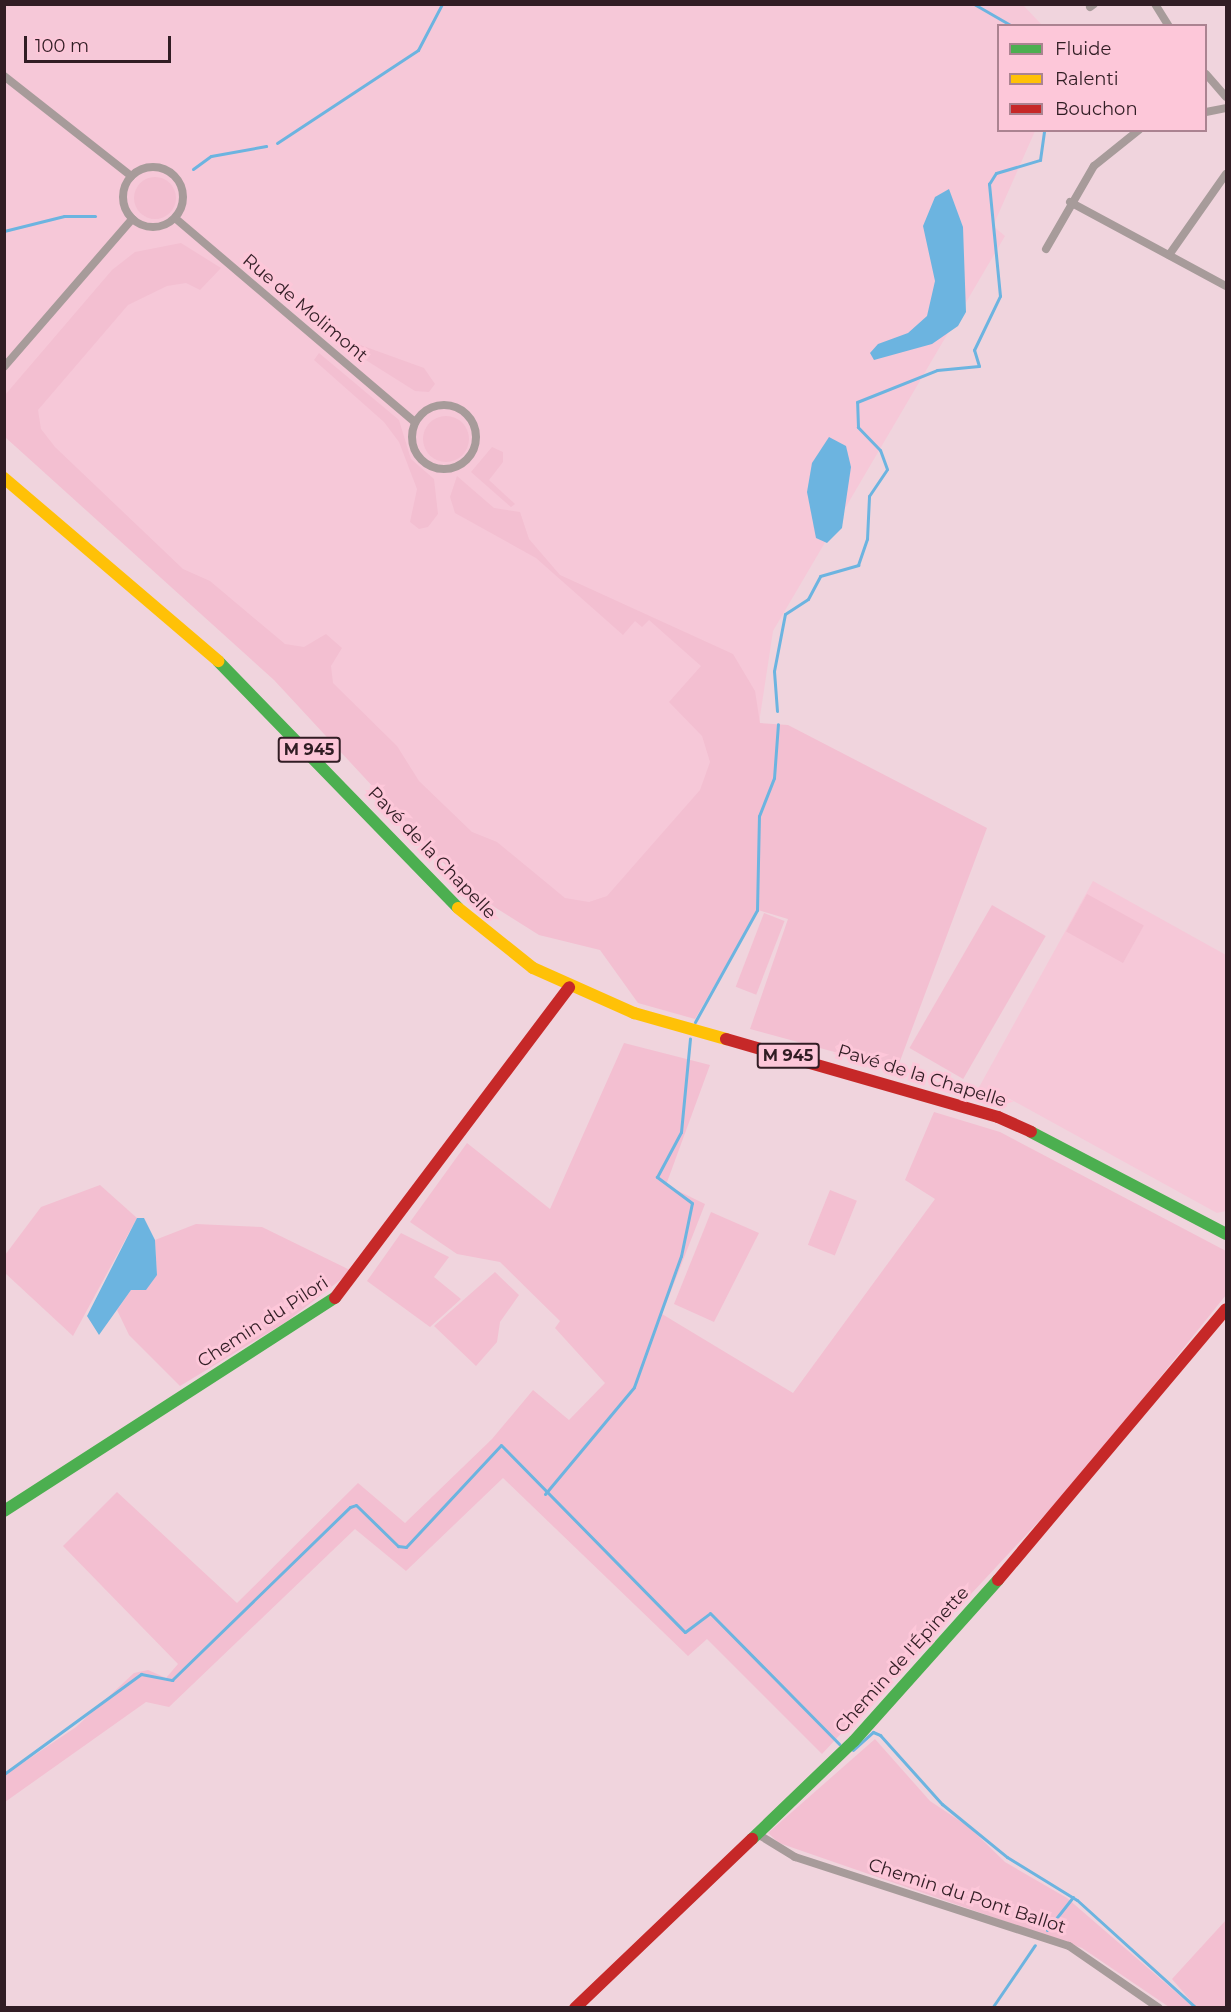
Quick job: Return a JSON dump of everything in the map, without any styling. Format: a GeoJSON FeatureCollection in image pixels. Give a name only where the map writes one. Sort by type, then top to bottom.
{"type":"FeatureCollection","features":[{"type":"Feature","properties":{"kind":"street"},"geometry":{"type":"LineString","coordinates":[[1155,4],[1168,24]]}},
{"type":"Feature","properties":{"kind":"street"},"geometry":{"type":"LineString","coordinates":[[1207,75],[1227,98]]}},
{"type":"Feature","properties":{"kind":"street"},"geometry":{"type":"LineString","coordinates":[[4,76],[131,176]]}},
{"type":"Feature","properties":{"kind":"street"},"geometry":{"type":"LineString","coordinates":[[1207,112],[1227,108]]}},
{"type":"Feature","properties":{"kind":"street"},"geometry":{"type":"LineString","coordinates":[[1046,249],[1070,202],[1100,159],[1136,132]]}},
{"type":"Feature","properties":{"kind":"street"},"geometry":{"type":"LineString","coordinates":[[149,167],[170,172],[183,199],[175,218],[158,227],[132,219],[123,202],[131,176],[149,167]]}},
{"type":"Feature","properties":{"kind":"street"},"geometry":{"type":"LineString","coordinates":[[1169,255],[1227,174]]}},
{"type":"Feature","properties":{"kind":"street"},"geometry":{"type":"LineString","coordinates":[[1070,202],[1227,286]]}},
{"type":"Feature","properties":{"kind":"street","name":"Rue de Molimont"},"geometry":{"type":"LineString","coordinates":[[175,218],[415,422]]}},
{"type":"Feature","properties":{"kind":"street"},"geometry":{"type":"LineString","coordinates":[[4,365],[132,219]]}},
{"type":"Feature","properties":{"kind":"street"},"geometry":{"type":"LineString","coordinates":[[454,406],[474,426],[474,448],[458,467],[434,468],[416,455],[415,422],[432,407],[454,406]]}},
{"type":"Feature","properties":{"kind":"street","name":"Pavé de la Chapelle"},"geometry":{"type":"LineString","coordinates":[[4,469],[28,494],[243,683],[468,919],[519,959],[569,987],[654,1019],[998,1117],[1090,1159],[1227,1234]]}},
{"type":"Feature","properties":{"kind":"street","name":"Pavé de la Chapelle"},"geometry":{"type":"LineString","coordinates":[[4,478],[28,494]]}},
{"type":"Feature","properties":{"kind":"street","name":"Chemin du Pilori"},"geometry":{"type":"LineString","coordinates":[[4,1511],[342,1294],[569,987]]}},
{"type":"Feature","properties":{"kind":"street","name":"Chemin de l'Épinette"},"geometry":{"type":"LineString","coordinates":[[575,2007],[897,1694],[1159,1396],[1227,1309]]}},
{"type":"Feature","properties":{"kind":"street","name":"Chemin du Pont Ballot"},"geometry":{"type":"LineString","coordinates":[[756,1833],[795,1857],[1078,1950],[1159,2007]]}},
{"type":"Feature","properties":{"kind":"shaded area"},"geometry":{"type":"Polygon","coordinates":[[[1022,4],[1041,24],[997,24],[997,132],[1035,132],[993,226],[1005,236],[773,631],[759,723],[600,950],[5,437],[5,5],[1022,4]]]}},
{"type":"Feature","properties":{"kind":"shaded area"},"geometry":{"type":"Polygon","coordinates":[[[155,177],[170,183],[176,198],[170,213],[155,219],[140,213],[134,198],[140,183],[155,177]]]}},
{"type":"Feature","properties":{"kind":"shaded area"},"geometry":{"type":"Polygon","coordinates":[[[181,243],[221,268],[200,290],[186,283],[167,286],[128,305],[38,410],[41,429],[55,447],[183,569],[210,581],[285,644],[304,647],[326,634],[342,648],[331,666],[333,683],[397,746],[419,781],[472,832],[497,842],[565,898],[589,902],[607,896],[700,790],[710,762],[702,736],[669,702],[701,666],[649,620],[642,627],[635,621],[623,635],[536,558],[455,513],[450,497],[457,476],[494,508],[520,512],[529,539],[560,575],[733,654],[755,691],[760,723],[788,725],[987,828],[897,1069],[750,1029],[788,919],[758,910],[695,1019],[638,1003],[600,950],[539,935],[496,908],[464,885],[274,680],[5,437],[5,395],[112,270],[135,252],[181,243]]]}},
{"type":"Feature","properties":{"kind":"shaded area"},"geometry":{"type":"Polygon","coordinates":[[[352,342],[424,368],[435,384],[429,392],[415,391],[353,352],[352,342]]]}},
{"type":"Feature","properties":{"kind":"shaded area"},"geometry":{"type":"Polygon","coordinates":[[[319,353],[399,420],[411,459],[434,479],[438,514],[428,527],[419,529],[410,522],[417,489],[399,442],[384,422],[314,360],[319,353]]]}},
{"type":"Feature","properties":{"kind":"shaded area"},"geometry":{"type":"Polygon","coordinates":[[[446,416],[462,423],[469,439],[462,455],[446,462],[430,455],[423,439],[430,423],[446,416]]]}},
{"type":"Feature","properties":{"kind":"shaded area"},"geometry":{"type":"Polygon","coordinates":[[[492,447],[503,452],[503,462],[489,480],[515,504],[511,507],[471,472],[492,447]]]}},
{"type":"Feature","properties":{"kind":"shaded area"},"geometry":{"type":"Polygon","coordinates":[[[1093,881],[1226,955],[1226,1211],[1217,1213],[1010,1099],[978,1089],[1093,881]]]}},
{"type":"Feature","properties":{"kind":"shaded area"},"geometry":{"type":"Polygon","coordinates":[[[1087,894],[1144,926],[1123,963],[1066,932],[1087,894]]]}},
{"type":"Feature","properties":{"kind":"shaded area"},"geometry":{"type":"Polygon","coordinates":[[[992,905],[1046,936],[963,1079],[910,1048],[992,905]]]}},
{"type":"Feature","properties":{"kind":"shaded area"},"geometry":{"type":"Polygon","coordinates":[[[764,913],[785,921],[756,995],[736,987],[764,913]]]}},
{"type":"Feature","properties":{"kind":"shaded area"},"geometry":{"type":"Polygon","coordinates":[[[624,1043],[710,1065],[666,1185],[705,1204],[662,1314],[793,1393],[935,1199],[905,1180],[934,1112],[1000,1132],[1226,1251],[1226,1295],[1080,1477],[822,1754],[707,1639],[688,1656],[503,1478],[406,1571],[355,1529],[169,1707],[146,1702],[5,1802],[5,1775],[76,1727],[134,1673],[148,1670],[166,1678],[178,1664],[63,1546],[117,1492],[237,1603],[358,1483],[405,1523],[492,1439],[533,1390],[569,1420],[605,1383],[555,1328],[560,1321],[500,1262],[457,1254],[410,1222],[467,1143],[550,1209],[624,1043]]]}},
{"type":"Feature","properties":{"kind":"shaded area"},"geometry":{"type":"Polygon","coordinates":[[[100,1185],[137,1218],[73,1336],[5,1273],[5,1255],[41,1207],[100,1185]]]}},
{"type":"Feature","properties":{"kind":"shaded area"},"geometry":{"type":"Polygon","coordinates":[[[830,1190],[857,1201],[835,1256],[808,1245],[830,1190]]]}},
{"type":"Feature","properties":{"kind":"shaded area"},"geometry":{"type":"Polygon","coordinates":[[[711,1212],[759,1233],[714,1322],[674,1304],[711,1212]]]}},
{"type":"Feature","properties":{"kind":"shaded area"},"geometry":{"type":"Polygon","coordinates":[[[196,1224],[262,1227],[352,1271],[286,1322],[180,1386],[129,1335],[117,1310],[131,1290],[157,1275],[155,1240],[196,1224]]]}},
{"type":"Feature","properties":{"kind":"shaded area"},"geometry":{"type":"Polygon","coordinates":[[[401,1233],[449,1257],[434,1277],[461,1299],[430,1327],[367,1281],[401,1233]]]}},
{"type":"Feature","properties":{"kind":"shaded area"},"geometry":{"type":"Polygon","coordinates":[[[495,1272],[519,1295],[500,1322],[497,1342],[476,1366],[434,1326],[495,1272]]]}},
{"type":"Feature","properties":{"kind":"shaded area"},"geometry":{"type":"Polygon","coordinates":[[[875,1739],[930,1801],[969,1827],[1005,1862],[1067,1898],[1193,2007],[1169,2007],[1082,1948],[779,1843],[768,1833],[875,1739]]]}},
{"type":"Feature","properties":{"kind":"shaded area"},"geometry":{"type":"Polygon","coordinates":[[[1226,1920],[1226,2007],[1196,2007],[1172,1979],[1226,1920]]]}},
{"type":"Feature","properties":{"kind":"water"},"geometry":{"type":"Polygon","coordinates":[[[949,189],[963,227],[966,312],[958,326],[932,344],[874,360],[870,353],[878,344],[908,333],[927,316],[935,281],[923,226],[935,197],[949,189]]]}},
{"type":"Feature","properties":{"kind":"water"},"geometry":{"type":"Polygon","coordinates":[[[829,437],[846,446],[851,467],[842,528],[827,543],[816,538],[807,492],[812,463],[829,437]]]}},
{"type":"Feature","properties":{"kind":"water"},"geometry":{"type":"Polygon","coordinates":[[[137,1218],[144,1218],[155,1240],[157,1275],[146,1290],[131,1290],[99,1335],[87,1316],[137,1218]]]}},
{"type":"Feature","properties":{"kind":"waterway"},"geometry":{"type":"LineString","coordinates":[[277,143],[418,50],[442,4]]}},
{"type":"Feature","properties":{"kind":"waterway"},"geometry":{"type":"LineString","coordinates":[[974,4],[1009,24]]}},
{"type":"Feature","properties":{"kind":"waterway"},"geometry":{"type":"LineString","coordinates":[[777,711],[774,671],[785,614],[808,599],[820,576],[858,565],[867,539],[869,496],[887,469],[880,450],[858,427],[857,402],[937,370],[979,366],[974,350],[1000,296],[989,184],[996,173],[1040,160],[1044,132]]}},
{"type":"Feature","properties":{"kind":"waterway"},"geometry":{"type":"LineString","coordinates":[[193,169],[211,156],[266,146]]}},
{"type":"Feature","properties":{"kind":"waterway"},"geometry":{"type":"LineString","coordinates":[[4,231],[64,216],[95,216]]}},
{"type":"Feature","properties":{"kind":"waterway"},"geometry":{"type":"LineString","coordinates":[[695,1022],[757,910],[759,816],[774,778],[778,724]]}},
{"type":"Feature","properties":{"kind":"waterway"},"geometry":{"type":"LineString","coordinates":[[545,1494],[634,1387],[681,1256],[692,1203],[657,1177],[681,1132],[690,1038]]}},
{"type":"Feature","properties":{"kind":"waterway"},"geometry":{"type":"LineString","coordinates":[[4,1774],[141,1674],[172,1680],[350,1507],[356,1505],[398,1546],[406,1547],[501,1445],[685,1632],[710,1613],[839,1744]]}},
{"type":"Feature","properties":{"kind":"waterway"},"geometry":{"type":"LineString","coordinates":[[853,1750],[873,1732],[880,1735],[942,1804],[1007,1857],[1077,1900],[1196,2008]]}},
{"type":"Feature","properties":{"kind":"waterway"},"geometry":{"type":"LineString","coordinates":[[1047,1930],[1073,1897]]}},
{"type":"Feature","properties":{"kind":"waterway"},"geometry":{"type":"LineString","coordinates":[[992,2008],[1035,1945]]}},
{"type":"Feature","properties":{"kind":"traffic: fast"},"geometry":{"type":"LineString","coordinates":[[218,661],[458,908]]}},
{"type":"Feature","properties":{"kind":"traffic: fast"},"geometry":{"type":"LineString","coordinates":[[1031,1132],[1226,1234]]}},
{"type":"Feature","properties":{"kind":"traffic: fast"},"geometry":{"type":"LineString","coordinates":[[4,1511],[335,1298]]}},
{"type":"Feature","properties":{"kind":"traffic: fast"},"geometry":{"type":"LineString","coordinates":[[752,1839],[854,1741],[998,1580]]}},
{"type":"Feature","properties":{"kind":"traffic: slow"},"geometry":{"type":"LineString","coordinates":[[4,478],[218,661]]}},
{"type":"Feature","properties":{"kind":"traffic: slow"},"geometry":{"type":"LineString","coordinates":[[458,908],[533,968],[634,1013],[726,1039]]}},
{"type":"Feature","properties":{"kind":"traffic: jam"},"geometry":{"type":"LineString","coordinates":[[335,1298],[569,987]]}},
{"type":"Feature","properties":{"kind":"traffic: jam"},"geometry":{"type":"LineString","coordinates":[[726,1039],[998,1117],[1031,1132]]}},
{"type":"Feature","properties":{"kind":"traffic: jam"},"geometry":{"type":"LineString","coordinates":[[998,1580],[1226,1309]]}},
{"type":"Feature","properties":{"kind":"traffic: jam"},"geometry":{"type":"LineString","coordinates":[[575,2008],[752,1839]]}}]}
